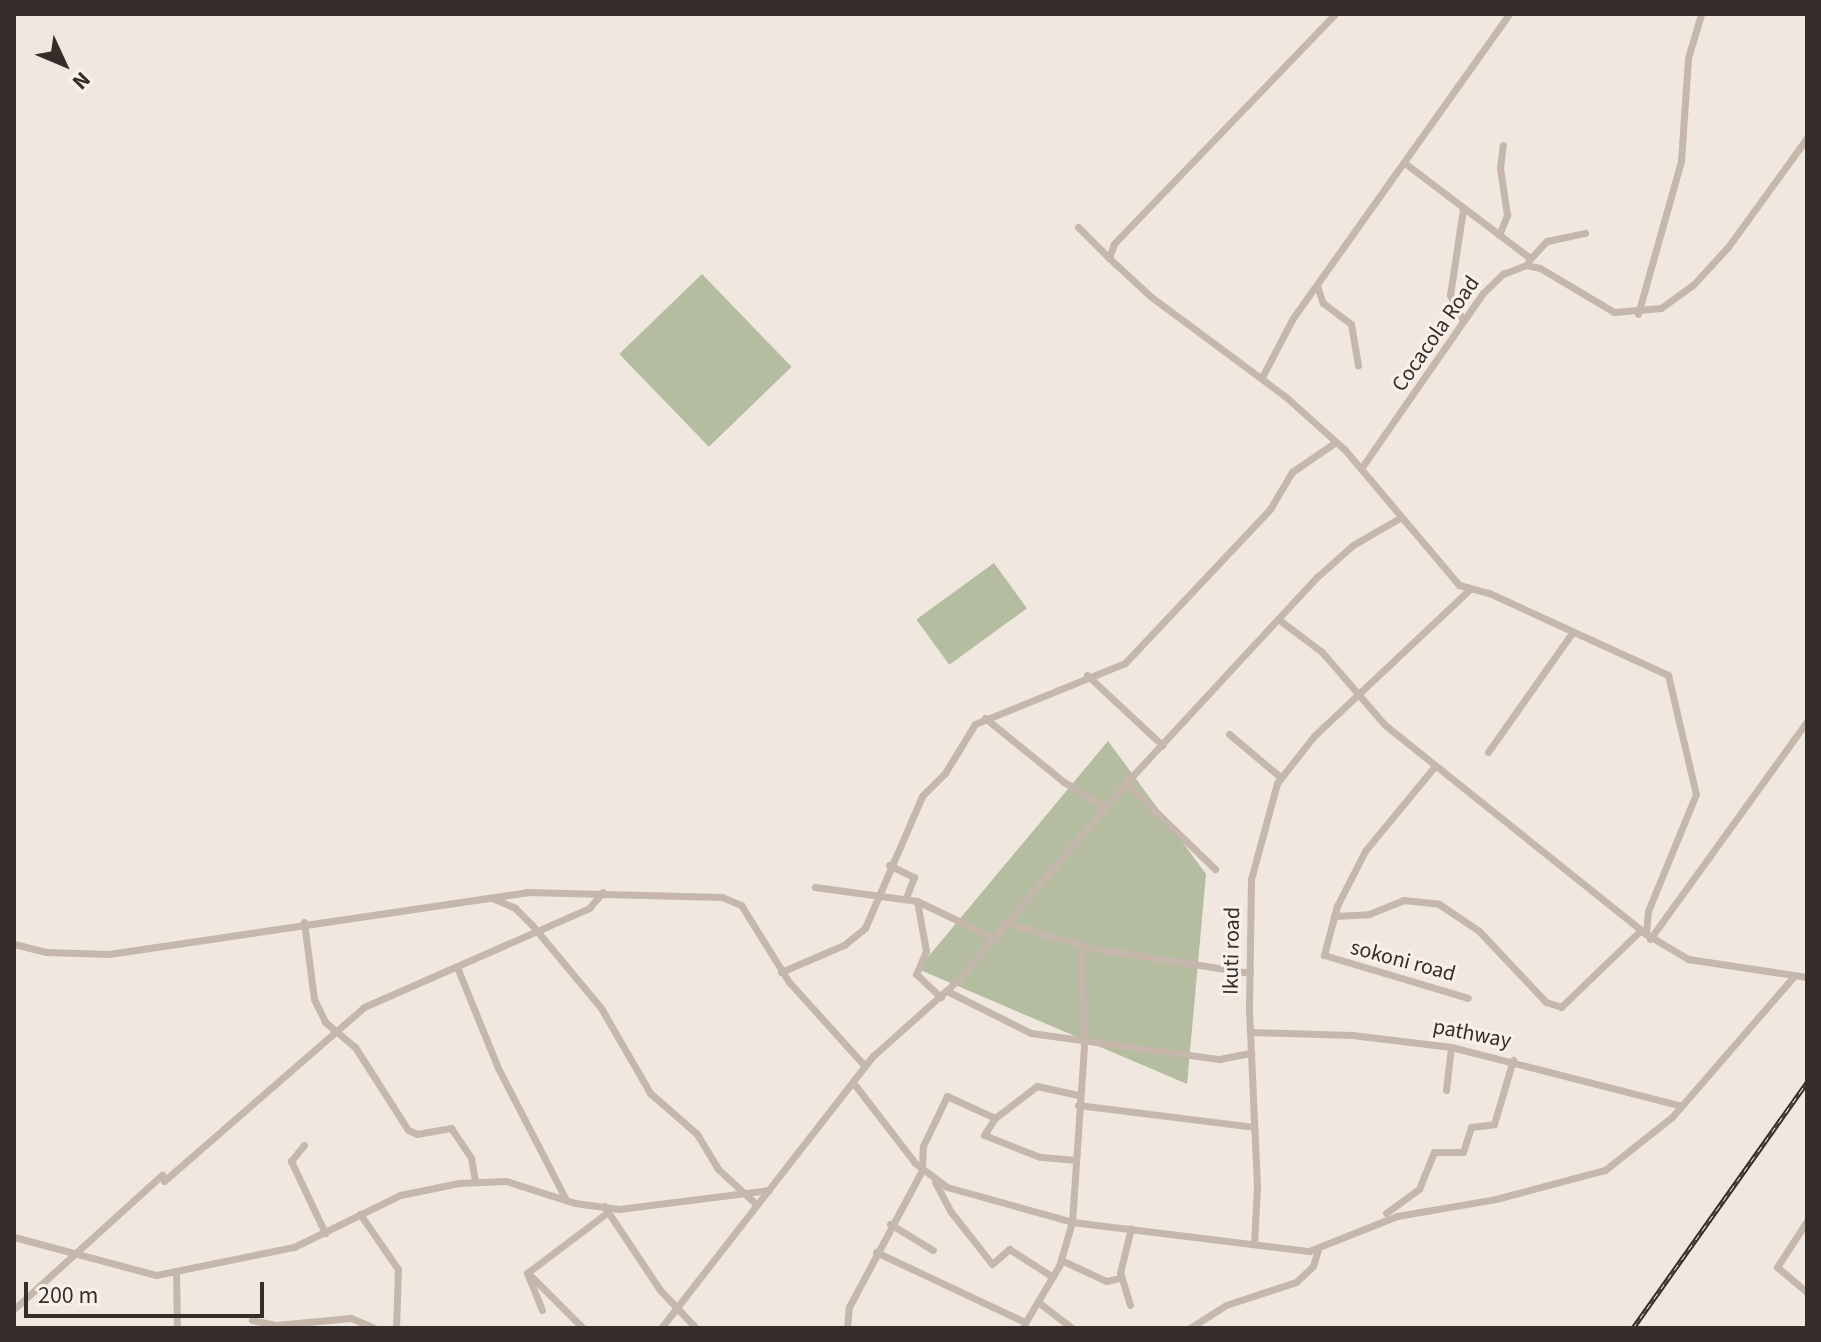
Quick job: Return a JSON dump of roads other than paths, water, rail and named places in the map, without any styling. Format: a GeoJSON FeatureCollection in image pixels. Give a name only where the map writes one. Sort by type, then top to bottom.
{"type":"FeatureCollection","features":[{"type":"Feature","properties":{"kind":"street"},"geometry":{"type":"LineString","coordinates":[[1109,258],[1125,232],[1335,14]]}},
{"type":"Feature","properties":{"kind":"street"},"geometry":{"type":"LineString","coordinates":[[1262,377],[1281,336],[1406,164],[1509,14]]}},
{"type":"Feature","properties":{"kind":"street"},"geometry":{"type":"LineString","coordinates":[[1638,314],[1681,161],[1688,58],[1701,14]]}},
{"type":"Feature","properties":{"kind":"street"},"geometry":{"type":"LineString","coordinates":[[1406,164],[1499,235],[1528,262],[1602,307],[1638,314],[1675,299],[1712,265],[1807,138]]}},
{"type":"Feature","properties":{"kind":"street"},"geometry":{"type":"LineString","coordinates":[[1499,235],[1507,215],[1500,168],[1503,145]]}},
{"type":"Feature","properties":{"kind":"street"},"geometry":{"type":"LineString","coordinates":[[1463,209],[1450,295],[1463,321]]}},
{"type":"Feature","properties":{"kind":"street"},"geometry":{"type":"LineString","coordinates":[[1078,227],[1150,296],[1262,377],[1336,442],[1362,467],[1400,518],[1468,591],[1489,593],[1572,633],[1653,665],[1673,684],[1696,794],[1648,911],[1646,934]]}},
{"type":"Feature","properties":{"kind":"street","name":"Cocacola Road"},"geometry":{"type":"LineString","coordinates":[[1362,467],[1493,282],[1528,262],[1547,241],[1585,233]]}},
{"type":"Feature","properties":{"kind":"street"},"geometry":{"type":"LineString","coordinates":[[1317,286],[1323,303],[1351,324],[1358,365]]}},
{"type":"Feature","properties":{"kind":"street"},"geometry":{"type":"LineString","coordinates":[[781,972],[851,941],[865,928],[884,892],[889,865],[922,796],[985,718],[1087,675],[1113,670],[1134,655],[1270,509],[1292,472],[1336,442]]}},
{"type":"Feature","properties":{"kind":"street"},"geometry":{"type":"LineString","coordinates":[[661,1328],[855,1085],[865,1066],[944,994],[1126,783],[1340,555],[1400,518]]}},
{"type":"Feature","properties":{"kind":"street","name":"Ikuti road"},"geometry":{"type":"LineString","coordinates":[[1254,1244],[1251,879],[1279,776],[1357,694],[1468,591]]}},
{"type":"Feature","properties":{"kind":"street"},"geometry":{"type":"LineString","coordinates":[[1278,619],[1322,652],[1357,694],[1435,766],[1646,934],[1688,959],[1807,977]]}},
{"type":"Feature","properties":{"kind":"street"},"geometry":{"type":"LineString","coordinates":[[1488,752],[1572,633]]}},
{"type":"Feature","properties":{"kind":"street"},"geometry":{"type":"LineString","coordinates":[[1087,675],[1162,745]]}},
{"type":"Feature","properties":{"kind":"street"},"geometry":{"type":"LineString","coordinates":[[985,718],[1064,782],[1105,807]]}},
{"type":"Feature","properties":{"kind":"street"},"geometry":{"type":"LineString","coordinates":[[1646,934],[1807,721]]}},
{"type":"Feature","properties":{"kind":"street"},"geometry":{"type":"LineString","coordinates":[[1229,734],[1279,776]]}},
{"type":"Feature","properties":{"kind":"street","name":"sokoni road"},"geometry":{"type":"LineString","coordinates":[[1435,766],[1378,831],[1334,916],[1324,951],[1328,959],[1468,998]]}},
{"type":"Feature","properties":{"kind":"street"},"geometry":{"type":"LineString","coordinates":[[1126,783],[1215,869]]}},
{"type":"Feature","properties":{"kind":"street"},"geometry":{"type":"LineString","coordinates":[[889,865],[914,877],[906,898]]}},
{"type":"Feature","properties":{"kind":"street"},"geometry":{"type":"LineString","coordinates":[[815,887],[884,892],[917,901],[992,937]]}},
{"type":"Feature","properties":{"kind":"street"},"geometry":{"type":"LineString","coordinates":[[14,1309],[72,1254],[364,1007],[594,906],[603,892]]}},
{"type":"Feature","properties":{"kind":"street"},"geometry":{"type":"LineString","coordinates":[[14,944],[46,952],[109,954],[304,922],[407,914],[490,897],[603,892],[733,899],[781,972],[865,1066]]}},
{"type":"Feature","properties":{"kind":"street"},"geometry":{"type":"LineString","coordinates":[[490,897],[515,908],[537,931],[601,1008],[650,1093],[697,1134],[718,1169],[757,1205]]}},
{"type":"Feature","properties":{"kind":"street","name":"sokoni road"},"geometry":{"type":"LineString","coordinates":[[1334,916],[1369,914],[1403,900],[1439,904],[1479,931],[1546,1002],[1561,1007],[1646,934]]}},
{"type":"Feature","properties":{"kind":"street"},"geometry":{"type":"LineString","coordinates":[[917,901],[926,951],[916,974],[944,994],[1031,1033],[1082,1037],[1219,1059],[1251,1053]]}},
{"type":"Feature","properties":{"kind":"street"},"geometry":{"type":"LineString","coordinates":[[304,922],[314,999],[335,1032],[355,1047],[408,1130],[417,1134],[451,1128],[471,1158],[475,1181]]}},
{"type":"Feature","properties":{"kind":"street"},"geometry":{"type":"LineString","coordinates":[[1003,922],[1081,944],[1250,973]]}},
{"type":"Feature","properties":{"kind":"street"},"geometry":{"type":"LineString","coordinates":[[876,1252],[1024,1325],[1061,1260],[1072,1222],[1082,1037],[1081,944]]}},
{"type":"Feature","properties":{"kind":"street"},"geometry":{"type":"LineString","coordinates":[[457,967],[507,1087],[566,1200]]}},
{"type":"Feature","properties":{"kind":"street"},"geometry":{"type":"LineString","coordinates":[[935,1182],[1072,1222],[1318,1250],[1397,1216],[1582,1179],[1630,1154],[1682,1106],[1794,976]]}},
{"type":"Feature","properties":{"kind":"street","name":"pathway"},"geometry":{"type":"LineString","coordinates":[[1250,1032],[1352,1035],[1451,1047],[1513,1060],[1682,1106]]}},
{"type":"Feature","properties":{"kind":"street"},"geometry":{"type":"LineString","coordinates":[[1446,1090],[1451,1047]]}},
{"type":"Feature","properties":{"kind":"street"},"geometry":{"type":"LineString","coordinates":[[1386,1213],[1419,1189],[1434,1152],[1463,1152],[1471,1127],[1494,1124],[1513,1060]]}},
{"type":"Feature","properties":{"kind":"street"},"geometry":{"type":"LineString","coordinates":[[855,1085],[935,1182],[951,1212],[992,1264],[1009,1249],[1053,1277]]}},
{"type":"Feature","properties":{"kind":"street"},"geometry":{"type":"LineString","coordinates":[[1076,1160],[1040,1157],[984,1135],[995,1118],[1037,1086],[1078,1100],[1254,1127]]}},
{"type":"Feature","properties":{"kind":"street"},"geometry":{"type":"LineString","coordinates":[[847,1328],[849,1307],[890,1224],[922,1170],[923,1146],[947,1096],[995,1118]]}},
{"type":"Feature","properties":{"kind":"street"},"geometry":{"type":"LineString","coordinates":[[304,1145],[291,1161],[325,1233]]}},
{"type":"Feature","properties":{"kind":"street"},"geometry":{"type":"LineString","coordinates":[[14,1237],[145,1274],[285,1250],[400,1195],[475,1181],[520,1184],[566,1200],[606,1209],[632,1209],[769,1190]]}},
{"type":"Feature","properties":{"kind":"street"},"geometry":{"type":"LineString","coordinates":[[583,1328],[527,1273],[606,1209]]}},
{"type":"Feature","properties":{"kind":"street"},"geometry":{"type":"LineString","coordinates":[[606,1209],[676,1309],[696,1328]]}},
{"type":"Feature","properties":{"kind":"street"},"geometry":{"type":"LineString","coordinates":[[360,1214],[398,1269],[396,1328]]}},
{"type":"Feature","properties":{"kind":"street"},"geometry":{"type":"LineString","coordinates":[[1807,1221],[1777,1267],[1807,1292]]}},
{"type":"Feature","properties":{"kind":"street"},"geometry":{"type":"LineString","coordinates":[[890,1224],[933,1250]]}},
{"type":"Feature","properties":{"kind":"street"},"geometry":{"type":"LineString","coordinates":[[1130,1305],[1120,1278],[1131,1228]]}},
{"type":"Feature","properties":{"kind":"street"},"geometry":{"type":"LineString","coordinates":[[1190,1328],[1226,1305],[1296,1282],[1313,1266],[1318,1250]]}},
{"type":"Feature","properties":{"kind":"street"},"geometry":{"type":"LineString","coordinates":[[1061,1260],[1106,1281],[1120,1278]]}},
{"type":"Feature","properties":{"kind":"street"},"geometry":{"type":"LineString","coordinates":[[176,1271],[177,1328]]}},
{"type":"Feature","properties":{"kind":"street"},"geometry":{"type":"LineString","coordinates":[[532,1277],[542,1310]]}},
{"type":"Feature","properties":{"kind":"street"},"geometry":{"type":"LineString","coordinates":[[1038,1302],[1072,1328]]}},
{"type":"Feature","properties":{"kind":"street"},"geometry":{"type":"LineString","coordinates":[[252,1320],[276,1325],[321,1325],[351,1318],[375,1328]]}},
{"type":"Feature","properties":{"kind":"railway"},"geometry":{"type":"LineString","coordinates":[[1633,1328],[1807,1082]]}}]}
